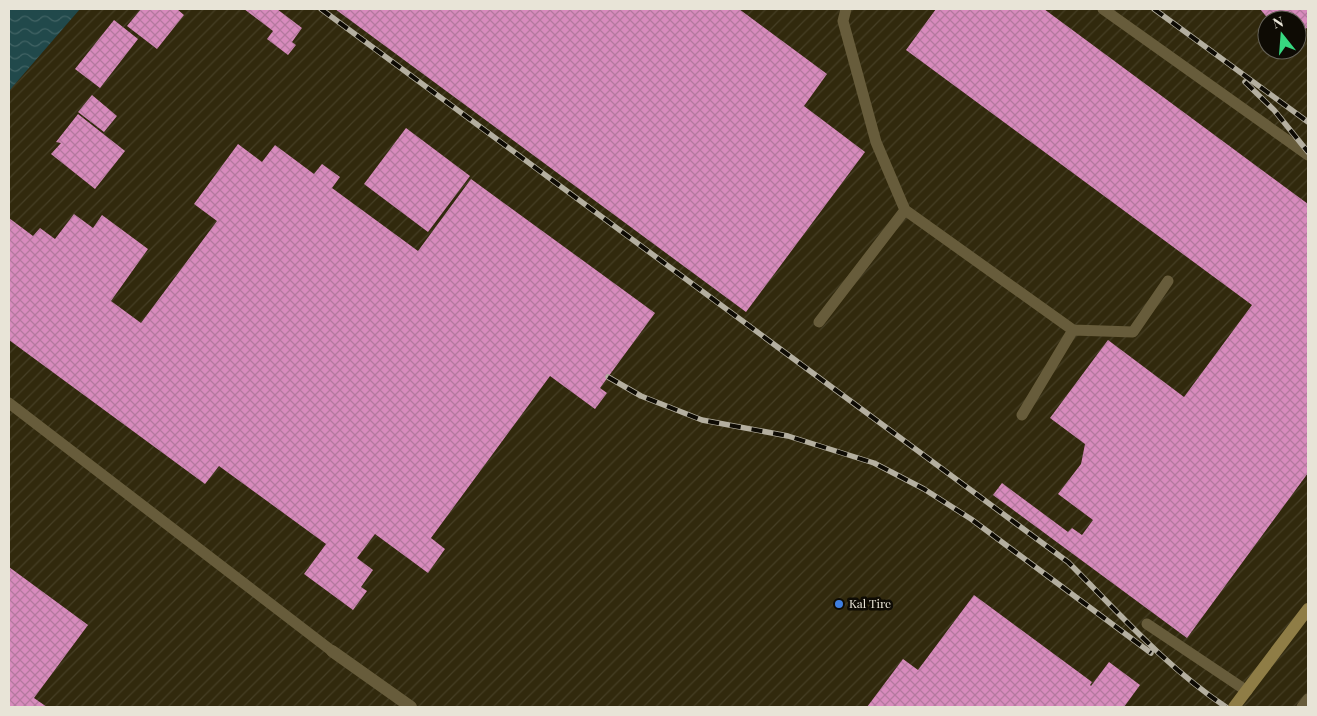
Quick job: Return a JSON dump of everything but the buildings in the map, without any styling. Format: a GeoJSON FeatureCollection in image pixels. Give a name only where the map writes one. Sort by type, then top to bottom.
{"type":"FeatureCollection","features":[{"type":"Feature","properties":{"kind":"street"},"geometry":{"type":"LineString","coordinates":[[1234,707],[1306,615]]}},
{"type":"Feature","properties":{"kind":"street"},"geometry":{"type":"LineString","coordinates":[[332,651],[411,707]]}},
{"type":"Feature","properties":{"kind":"lane"},"geometry":{"type":"LineString","coordinates":[[846,9],[843,21],[876,142],[905,210],[1073,330],[1133,332],[1168,281]]}},
{"type":"Feature","properties":{"kind":"lane"},"geometry":{"type":"LineString","coordinates":[[1103,9],[1308,155]]}},
{"type":"Feature","properties":{"kind":"lane"},"geometry":{"type":"LineString","coordinates":[[819,322],[905,210]]}},
{"type":"Feature","properties":{"kind":"lane"},"geometry":{"type":"LineString","coordinates":[[1022,415],[1073,330]]}},
{"type":"Feature","properties":{"kind":"lane"},"geometry":{"type":"LineString","coordinates":[[9,403],[332,651]]}},
{"type":"Feature","properties":{"kind":"lane"},"geometry":{"type":"LineString","coordinates":[[1147,624],[1247,691]]}},
{"type":"Feature","properties":{"kind":"lane"},"geometry":{"type":"LineString","coordinates":[[1302,707],[1308,699]]}},
{"type":"Feature","properties":{"kind":"shaded area"},"geometry":{"type":"Polygon","coordinates":[[[80,9],[1308,9],[1308,707],[9,707],[9,91],[80,9]]]}},
{"type":"Feature","properties":{"kind":"water"},"geometry":{"type":"Polygon","coordinates":[[[9,9],[80,9],[9,91],[9,9]]]}},
{"type":"Feature","properties":{"kind":"railway"},"geometry":{"type":"LineString","coordinates":[[321,9],[1068,562],[1163,657],[1226,707]]}},
{"type":"Feature","properties":{"kind":"railway"},"geometry":{"type":"LineString","coordinates":[[1154,9],[1308,122]]}},
{"type":"Feature","properties":{"kind":"railway"},"geometry":{"type":"LineString","coordinates":[[1245,82],[1274,110],[1308,152]]}},
{"type":"Feature","properties":{"kind":"railway"},"geometry":{"type":"LineString","coordinates":[[608,377],[641,396],[702,420],[788,436],[874,463],[924,489],[971,519],[1151,653]]}},
{"type":"Feature","properties":{"kind":"place","name":"Kal Tire"},"geometry":{"type":"Point","coordinates":[839,604]}}]}
